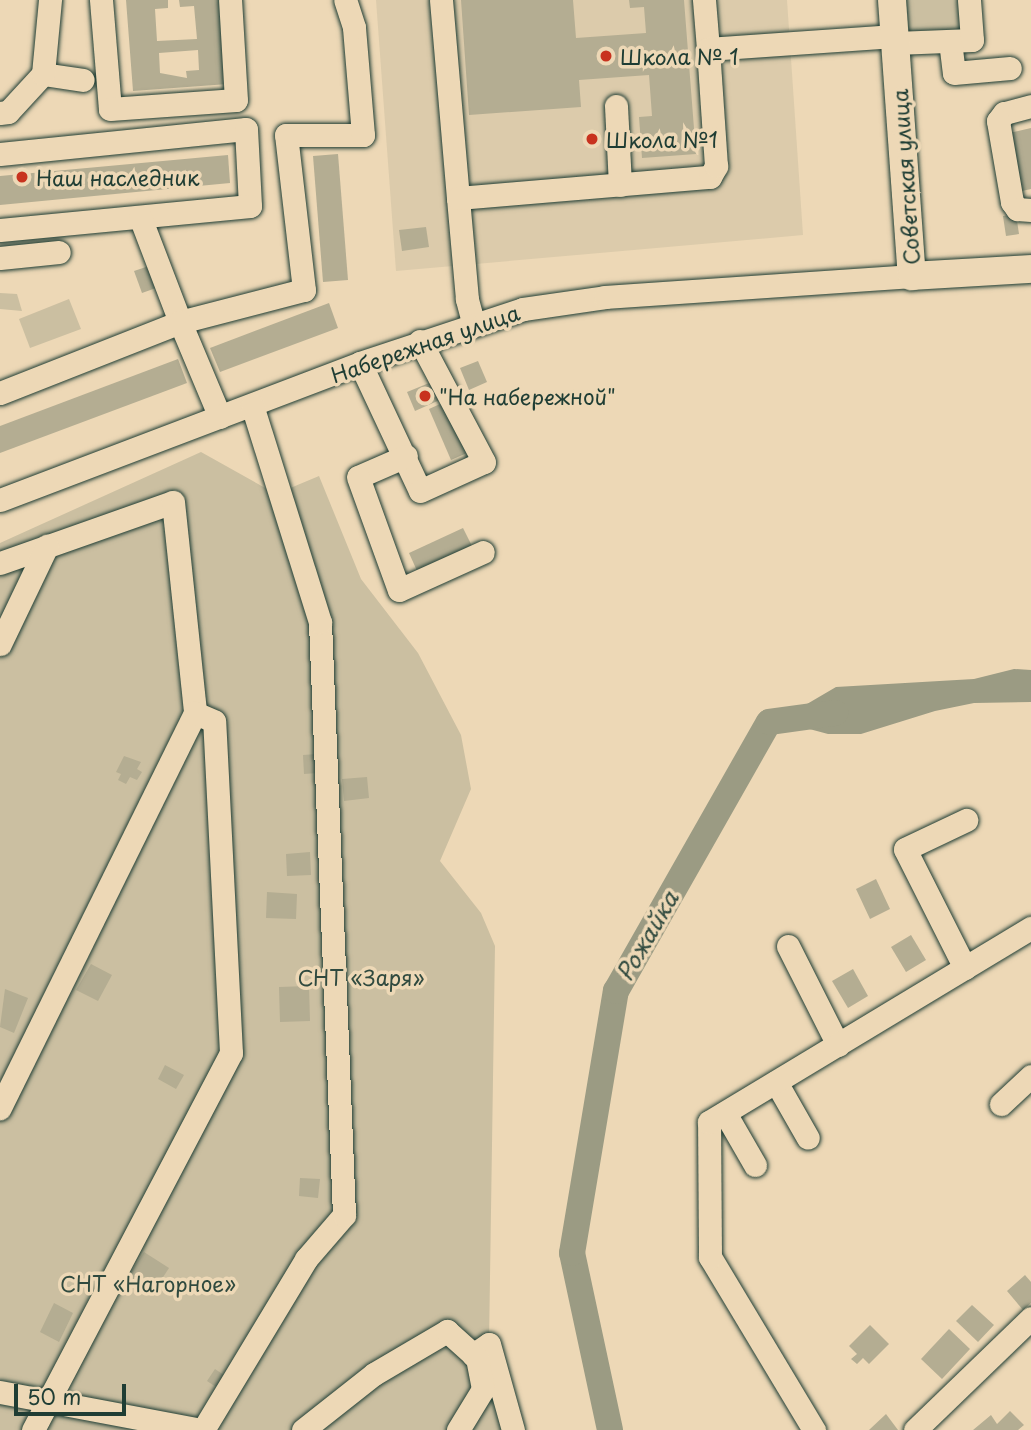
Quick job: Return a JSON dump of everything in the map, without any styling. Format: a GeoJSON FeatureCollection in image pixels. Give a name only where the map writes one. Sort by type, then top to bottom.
{"type":"FeatureCollection","features":[{"type":"Feature","properties":{"kind":"main road","name":"Советская улица"},"geometry":{"type":"LineString","coordinates":[[892,0],[912,276],[1031,270]]}},
{"type":"Feature","properties":{"kind":"street"},"geometry":{"type":"LineString","coordinates":[[4,113],[43,74],[50,0]]}},
{"type":"Feature","properties":{"kind":"street"},"geometry":{"type":"LineString","coordinates":[[101,0],[110,109],[236,100],[230,0]]}},
{"type":"Feature","properties":{"kind":"street"},"geometry":{"type":"LineString","coordinates":[[0,393],[180,322],[304,290],[286,135],[363,135],[354,27],[345,0]]}},
{"type":"Feature","properties":{"kind":"street"},"geometry":{"type":"LineString","coordinates":[[441,0],[467,299],[473,322]]}},
{"type":"Feature","properties":{"kind":"street"},"geometry":{"type":"LineString","coordinates":[[458,198],[703,178],[715,173],[704,0]]}},
{"type":"Feature","properties":{"kind":"street"},"geometry":{"type":"LineString","coordinates":[[708,49],[895,39],[972,40],[969,0]]}},
{"type":"Feature","properties":{"kind":"street"},"geometry":{"type":"LineString","coordinates":[[950,41],[954,73],[1010,68]]}},
{"type":"Feature","properties":{"kind":"street"},"geometry":{"type":"LineString","coordinates":[[43,74],[83,80]]}},
{"type":"Feature","properties":{"kind":"street"},"geometry":{"type":"LineString","coordinates":[[616,106],[620,185]]}},
{"type":"Feature","properties":{"kind":"street"},"geometry":{"type":"LineString","coordinates":[[1031,106],[1004,113],[998,121],[1012,202],[1020,210],[1031,210]]}},
{"type":"Feature","properties":{"kind":"street"},"geometry":{"type":"LineString","coordinates":[[0,154],[246,129],[250,206],[0,230]]}},
{"type":"Feature","properties":{"kind":"street"},"geometry":{"type":"LineString","coordinates":[[140,217],[220,417]]}},
{"type":"Feature","properties":{"kind":"street"},"geometry":{"type":"LineString","coordinates":[[0,257],[59,251]]}},
{"type":"Feature","properties":{"kind":"street","name":"Набережная улица"},"geometry":{"type":"LineString","coordinates":[[0,500],[473,322],[597,298],[912,276]]}},
{"type":"Feature","properties":{"kind":"street"},"geometry":{"type":"LineString","coordinates":[[360,363],[406,456],[420,491],[484,462],[420,341]]}},
{"type":"Feature","properties":{"kind":"street"},"geometry":{"type":"LineString","coordinates":[[0,1392],[202,1430],[306,1259],[344,1215],[320,622],[251,405]]}},
{"type":"Feature","properties":{"kind":"street"},"geometry":{"type":"LineString","coordinates":[[406,456],[358,477],[399,590],[483,552]]}},
{"type":"Feature","properties":{"kind":"street"},"geometry":{"type":"LineString","coordinates":[[0,563],[173,502],[195,713],[0,1108]]}},
{"type":"Feature","properties":{"kind":"street"},"geometry":{"type":"LineString","coordinates":[[0,644],[47,546]]}},
{"type":"Feature","properties":{"kind":"street"},"geometry":{"type":"LineString","coordinates":[[33,1430],[231,1054],[214,721],[195,713]]}},
{"type":"Feature","properties":{"kind":"street"},"geometry":{"type":"LineString","coordinates":[[965,968],[905,849],[966,820]]}},
{"type":"Feature","properties":{"kind":"street"},"geometry":{"type":"LineString","coordinates":[[814,1430],[710,1257],[709,1122],[1031,928]]}},
{"type":"Feature","properties":{"kind":"street"},"geometry":{"type":"LineString","coordinates":[[788,946],[838,1045]]}},
{"type":"Feature","properties":{"kind":"street"},"geometry":{"type":"LineString","coordinates":[[1001,1104],[1031,1076]]}},
{"type":"Feature","properties":{"kind":"street"},"geometry":{"type":"LineString","coordinates":[[776,1082],[808,1138]]}},
{"type":"Feature","properties":{"kind":"street"},"geometry":{"type":"LineString","coordinates":[[725,1112],[755,1166]]}},
{"type":"Feature","properties":{"kind":"street"},"geometry":{"type":"LineString","coordinates":[[915,1430],[1031,1318]]}},
{"type":"Feature","properties":{"kind":"street"},"geometry":{"type":"LineString","coordinates":[[303,1430],[374,1374],[447,1331],[473,1355],[483,1389],[458,1430]]}},
{"type":"Feature","properties":{"kind":"street"},"geometry":{"type":"LineString","coordinates":[[473,1355],[489,1344],[513,1430]]}},
{"type":"Feature","properties":{"kind":"shaded area","name":"Школа №1"},"geometry":{"type":"Polygon","coordinates":[[[376,0],[787,0],[803,235],[396,271],[376,0]]]}},
{"type":"Feature","properties":{"kind":"shaded area"},"geometry":{"type":"Polygon","coordinates":[[[1014,669],[1031,670],[1031,702],[974,703],[935,711],[861,734],[828,734],[802,727],[800,712],[807,704],[836,687],[974,679],[1014,669]]]}},
{"type":"Feature","properties":{"kind":"green space"},"geometry":{"type":"Polygon","coordinates":[[[902,0],[963,0],[963,24],[958,31],[909,36],[902,0]]]}},
{"type":"Feature","properties":{"kind":"green space"},"geometry":{"type":"Polygon","coordinates":[[[0,293],[17,294],[22,311],[0,309],[0,293]]]}},
{"type":"Feature","properties":{"kind":"green space"},"geometry":{"type":"Polygon","coordinates":[[[69,299],[81,329],[30,348],[19,319],[69,299]]]}},
{"type":"Feature","properties":{"kind":"green space"},"geometry":{"type":"Polygon","coordinates":[[[201,452],[276,494],[319,476],[361,579],[418,653],[461,735],[471,789],[440,861],[481,913],[495,946],[489,1344],[514,1430],[0,1430],[0,543],[201,452]]]}},
{"type":"Feature","properties":{"kind":"building"},"geometry":{"type":"Polygon","coordinates":[[[126,0],[168,0],[168,8],[155,9],[157,41],[197,39],[194,6],[180,7],[179,0],[221,0],[228,84],[133,91],[126,0]],[[198,50],[159,53],[160,73],[187,78],[186,71],[199,70],[198,50]]]}},
{"type":"Feature","properties":{"kind":"building"},"geometry":{"type":"Polygon","coordinates":[[[461,0],[573,0],[576,38],[646,33],[644,7],[630,8],[629,0],[684,0],[696,154],[642,158],[639,117],[652,116],[649,75],[579,80],[581,107],[469,115],[461,0]]]}},
{"type":"Feature","properties":{"kind":"building"},"geometry":{"type":"Polygon","coordinates":[[[1031,128],[1031,189],[1022,191],[1009,133],[1031,128]]]}},
{"type":"Feature","properties":{"kind":"building"},"geometry":{"type":"Polygon","coordinates":[[[338,154],[348,280],[323,282],[313,156],[338,154]]]}},
{"type":"Feature","properties":{"kind":"building"},"geometry":{"type":"Polygon","coordinates":[[[228,155],[230,183],[0,205],[0,176],[228,155]]]}},
{"type":"Feature","properties":{"kind":"building"},"geometry":{"type":"Polygon","coordinates":[[[1016,214],[1019,234],[1006,236],[1003,216],[1016,214]]]}},
{"type":"Feature","properties":{"kind":"building"},"geometry":{"type":"Polygon","coordinates":[[[426,227],[429,247],[402,251],[399,230],[426,227]]]}},
{"type":"Feature","properties":{"kind":"building"},"geometry":{"type":"Polygon","coordinates":[[[149,266],[156,288],[142,293],[134,271],[149,266]]]}},
{"type":"Feature","properties":{"kind":"building"},"geometry":{"type":"Polygon","coordinates":[[[329,303],[338,328],[220,372],[210,348],[329,303]]]}},
{"type":"Feature","properties":{"kind":"building"},"geometry":{"type":"Polygon","coordinates":[[[178,359],[187,383],[0,453],[0,426],[178,359]]]}},
{"type":"Feature","properties":{"kind":"building"},"geometry":{"type":"Polygon","coordinates":[[[478,361],[487,382],[469,390],[460,368],[478,361]]]}},
{"type":"Feature","properties":{"kind":"building"},"geometry":{"type":"Polygon","coordinates":[[[434,381],[442,399],[415,411],[407,392],[434,381]]]}},
{"type":"Feature","properties":{"kind":"building"},"geometry":{"type":"Polygon","coordinates":[[[451,399],[474,450],[451,460],[429,409],[451,399]]]}},
{"type":"Feature","properties":{"kind":"building"},"geometry":{"type":"Polygon","coordinates":[[[463,528],[473,548],[418,573],[409,553],[463,528]]]}},
{"type":"Feature","properties":{"kind":"building"},"geometry":{"type":"Polygon","coordinates":[[[317,754],[318,773],[304,774],[303,755],[317,754]]]}},
{"type":"Feature","properties":{"kind":"building"},"geometry":{"type":"Polygon","coordinates":[[[124,756],[141,762],[137,769],[142,772],[137,780],[130,777],[126,784],[118,780],[121,774],[116,772],[124,756]]]}},
{"type":"Feature","properties":{"kind":"building"},"geometry":{"type":"Polygon","coordinates":[[[367,777],[369,798],[344,801],[342,779],[367,777]]]}},
{"type":"Feature","properties":{"kind":"building"},"geometry":{"type":"Polygon","coordinates":[[[310,852],[311,875],[287,876],[286,854],[310,852]]]}},
{"type":"Feature","properties":{"kind":"building"},"geometry":{"type":"Polygon","coordinates":[[[876,879],[890,909],[870,919],[856,889],[876,879]]]}},
{"type":"Feature","properties":{"kind":"building"},"geometry":{"type":"Polygon","coordinates":[[[267,892],[297,894],[296,919],[266,918],[267,892]]]}},
{"type":"Feature","properties":{"kind":"building"},"geometry":{"type":"Polygon","coordinates":[[[911,935],[926,960],[906,972],[891,947],[911,935]]]}},
{"type":"Feature","properties":{"kind":"building"},"geometry":{"type":"Polygon","coordinates":[[[91,964],[112,975],[98,1001],[76,990],[91,964]]]}},
{"type":"Feature","properties":{"kind":"building"},"geometry":{"type":"Polygon","coordinates":[[[853,969],[868,996],[848,1008],[832,981],[853,969]]]}},
{"type":"Feature","properties":{"kind":"building"},"geometry":{"type":"Polygon","coordinates":[[[309,986],[310,1021],[280,1022],[279,987],[309,986]]]}},
{"type":"Feature","properties":{"kind":"building"},"geometry":{"type":"Polygon","coordinates":[[[5,989],[28,998],[14,1033],[0,1027],[5,989]]]}},
{"type":"Feature","properties":{"kind":"building"},"geometry":{"type":"Polygon","coordinates":[[[165,1065],[184,1075],[176,1089],[158,1079],[165,1065]]]}},
{"type":"Feature","properties":{"kind":"building"},"geometry":{"type":"Polygon","coordinates":[[[300,1178],[320,1179],[318,1198],[299,1196],[300,1178]]]}},
{"type":"Feature","properties":{"kind":"building"},"geometry":{"type":"Polygon","coordinates":[[[144,1252],[169,1268],[152,1294],[127,1278],[144,1252]]]}},
{"type":"Feature","properties":{"kind":"building"},"geometry":{"type":"Polygon","coordinates":[[[1025,1275],[1031,1282],[1031,1303],[1023,1310],[1007,1291],[1025,1275]]]}},
{"type":"Feature","properties":{"kind":"building"},"geometry":{"type":"Polygon","coordinates":[[[54,1303],[73,1313],[59,1342],[40,1332],[54,1303]]]}},
{"type":"Feature","properties":{"kind":"building"},"geometry":{"type":"Polygon","coordinates":[[[972,1305],[994,1325],[978,1342],[956,1321],[972,1305]]]}},
{"type":"Feature","properties":{"kind":"building"},"geometry":{"type":"Polygon","coordinates":[[[870,1325],[889,1344],[869,1364],[863,1358],[857,1364],[851,1359],[857,1354],[849,1346],[870,1325]]]}},
{"type":"Feature","properties":{"kind":"building"},"geometry":{"type":"Polygon","coordinates":[[[949,1329],[970,1349],[942,1379],[921,1359],[949,1329]]]}},
{"type":"Feature","properties":{"kind":"building"},"geometry":{"type":"Polygon","coordinates":[[[215,1369],[227,1377],[219,1389],[207,1381],[215,1369]]]}},
{"type":"Feature","properties":{"kind":"building"},"geometry":{"type":"Polygon","coordinates":[[[1010,1411],[1024,1425],[1018,1430],[973,1430],[991,1415],[997,1424],[1010,1411]]]}},
{"type":"Feature","properties":{"kind":"building"},"geometry":{"type":"Polygon","coordinates":[[[886,1414],[898,1430],[869,1430],[886,1414]]]}},
{"type":"Feature","properties":{"kind":"waterway","name":"Рожайка"},"geometry":{"type":"LineString","coordinates":[[610,1430],[572,1253],[616,991],[769,722],[835,713]]}},
{"type":"Feature","properties":{"kind":"place","name":"Школа № 1"},"geometry":{"type":"Point","coordinates":[606,56]}},
{"type":"Feature","properties":{"kind":"place","name":"Школа №1"},"geometry":{"type":"Point","coordinates":[592,139]}},
{"type":"Feature","properties":{"kind":"place","name":"Наш наследник"},"geometry":{"type":"Point","coordinates":[22,177]}},
{"type":"Feature","properties":{"kind":"place","name":"\"На набережной\""},"geometry":{"type":"Point","coordinates":[425,396]}},
{"type":"Feature","properties":{"kind":"park label","name":"СНТ «Заря»"},"geometry":{"type":"Point","coordinates":[361,977]}},
{"type":"Feature","properties":{"kind":"park label","name":"СНТ «Нагорное»"},"geometry":{"type":"Point","coordinates":[148,1283]}}]}
